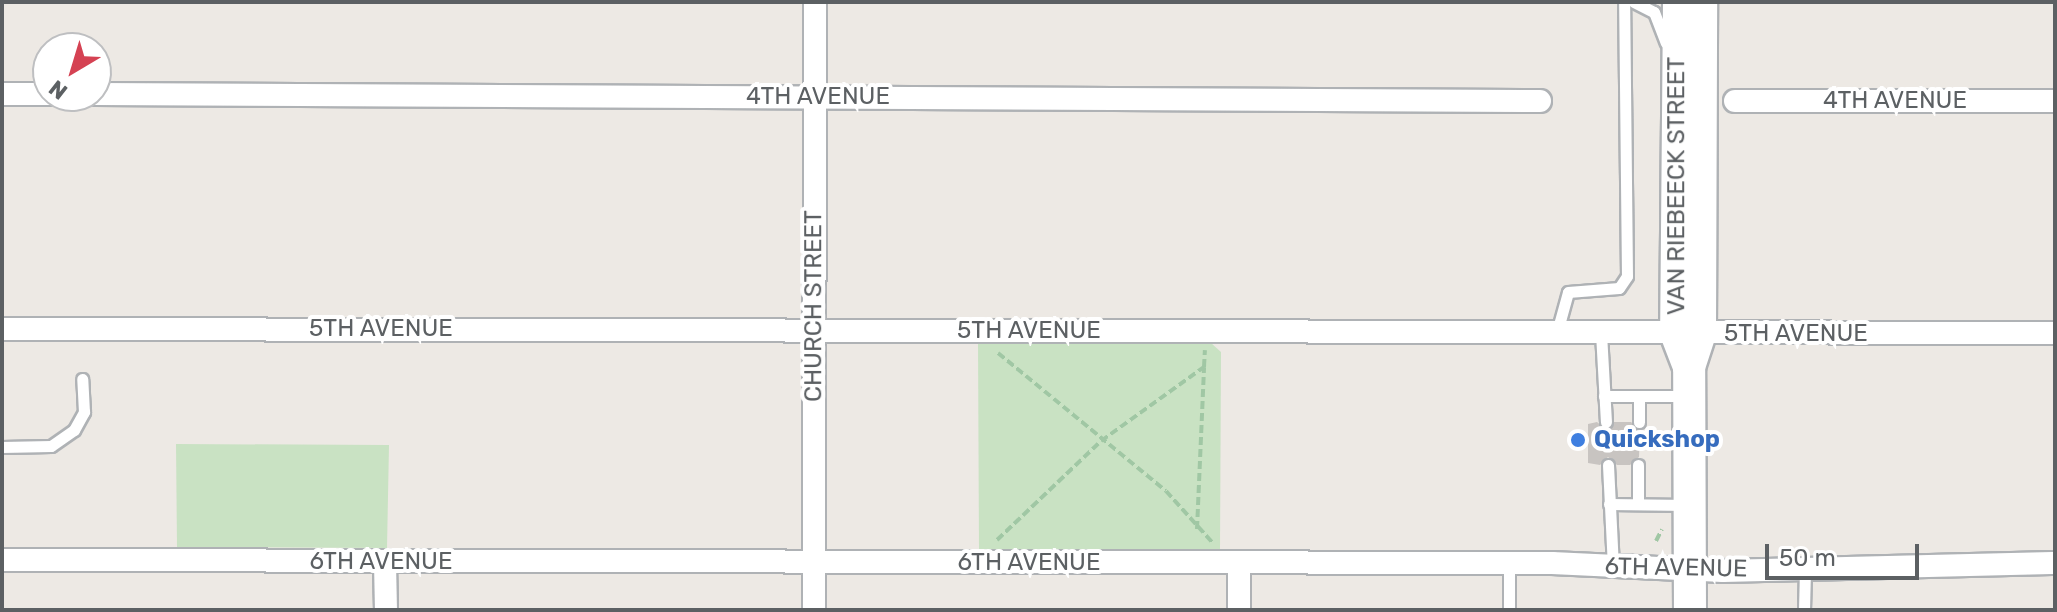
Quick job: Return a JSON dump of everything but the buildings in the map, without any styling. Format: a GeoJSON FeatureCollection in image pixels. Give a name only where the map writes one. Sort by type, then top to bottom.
{"type":"FeatureCollection","features":[{"type":"Feature","properties":{"kind":"main road","name":"VAN RIEBEECK STREET"},"geometry":{"type":"LineString","coordinates":[[1679,2],[1678,86],[1689,381],[1690,610]]}},
{"type":"Feature","properties":{"kind":"main road","name":"VAN RIEBEECK STREET"},"geometry":{"type":"LineString","coordinates":[[1688,334],[1701,2]]}},
{"type":"Feature","properties":{"kind":"street","name":"CHURCH STREET"},"geometry":{"type":"LineString","coordinates":[[814,610],[815,2]]}},
{"type":"Feature","properties":{"kind":"street"},"geometry":{"type":"LineString","coordinates":[[2,94],[32,94]]}},
{"type":"Feature","properties":{"kind":"street","name":"4TH AVENUE"},"geometry":{"type":"LineString","coordinates":[[112,94],[1540,101]]}},
{"type":"Feature","properties":{"kind":"street","name":"4TH AVENUE"},"geometry":{"type":"LineString","coordinates":[[1735,101],[2055,101]]}},
{"type":"Feature","properties":{"kind":"street","name":"5TH AVENUE"},"geometry":{"type":"LineString","coordinates":[[2,329],[2055,333]]}},
{"type":"Feature","properties":{"kind":"street","name":"6TH AVENUE"},"geometry":{"type":"LineString","coordinates":[[2,560],[1509,563],[1691,570],[2055,563]]}},
{"type":"Feature","properties":{"kind":"street"},"geometry":{"type":"LineString","coordinates":[[385,563],[386,610]]}},
{"type":"Feature","properties":{"kind":"street"},"geometry":{"type":"LineString","coordinates":[[1239,563],[1239,610]]}},
{"type":"Feature","properties":{"kind":"lane"},"geometry":{"type":"LineString","coordinates":[[1557,332],[1568,292],[1619,288],[1627,276],[1624,2]]}},
{"type":"Feature","properties":{"kind":"lane"},"geometry":{"type":"LineString","coordinates":[[1634,2],[1650,8],[1660,21],[1678,86]]}},
{"type":"Feature","properties":{"kind":"lane"},"geometry":{"type":"LineString","coordinates":[[1601,333],[1606,422]]}},
{"type":"Feature","properties":{"kind":"lane"},"geometry":{"type":"LineString","coordinates":[[2,447],[51,446],[74,430],[84,412],[82,379]]}},
{"type":"Feature","properties":{"kind":"lane"},"geometry":{"type":"LineString","coordinates":[[1604,396],[1639,396],[1689,381]]}},
{"type":"Feature","properties":{"kind":"lane"},"geometry":{"type":"LineString","coordinates":[[1639,396],[1639,422]]}},
{"type":"Feature","properties":{"kind":"lane"},"geometry":{"type":"LineString","coordinates":[[1608,465],[1613,567]]}},
{"type":"Feature","properties":{"kind":"lane"},"geometry":{"type":"LineString","coordinates":[[1638,465],[1638,504]]}},
{"type":"Feature","properties":{"kind":"lane"},"geometry":{"type":"LineString","coordinates":[[1609,504],[1688,505]]}},
{"type":"Feature","properties":{"kind":"lane"},"geometry":{"type":"LineString","coordinates":[[1509,563],[1509,610]]}},
{"type":"Feature","properties":{"kind":"lane"},"geometry":{"type":"LineString","coordinates":[[1804,610],[1805,568]]}},
{"type":"Feature","properties":{"kind":"path"},"geometry":{"type":"LineString","coordinates":[[987,330],[989,345],[1101,441],[1166,491],[1197,531],[1239,563]]}},
{"type":"Feature","properties":{"kind":"path"},"geometry":{"type":"LineString","coordinates":[[1197,531],[1206,331]]}},
{"type":"Feature","properties":{"kind":"path"},"geometry":{"type":"LineString","coordinates":[[974,562],[1101,441],[1204,367]]}},
{"type":"Feature","properties":{"kind":"green space"},"geometry":{"type":"Polygon","coordinates":[[[978,342],[1211,343],[1221,352],[1220,551],[979,550],[978,342]]]}},
{"type":"Feature","properties":{"kind":"green space"},"geometry":{"type":"Polygon","coordinates":[[[176,444],[389,445],[387,548],[177,547],[176,444]]]}},
{"type":"Feature","properties":{"kind":"place","name":"Quickshop"},"geometry":{"type":"Point","coordinates":[1578,440]}}]}
